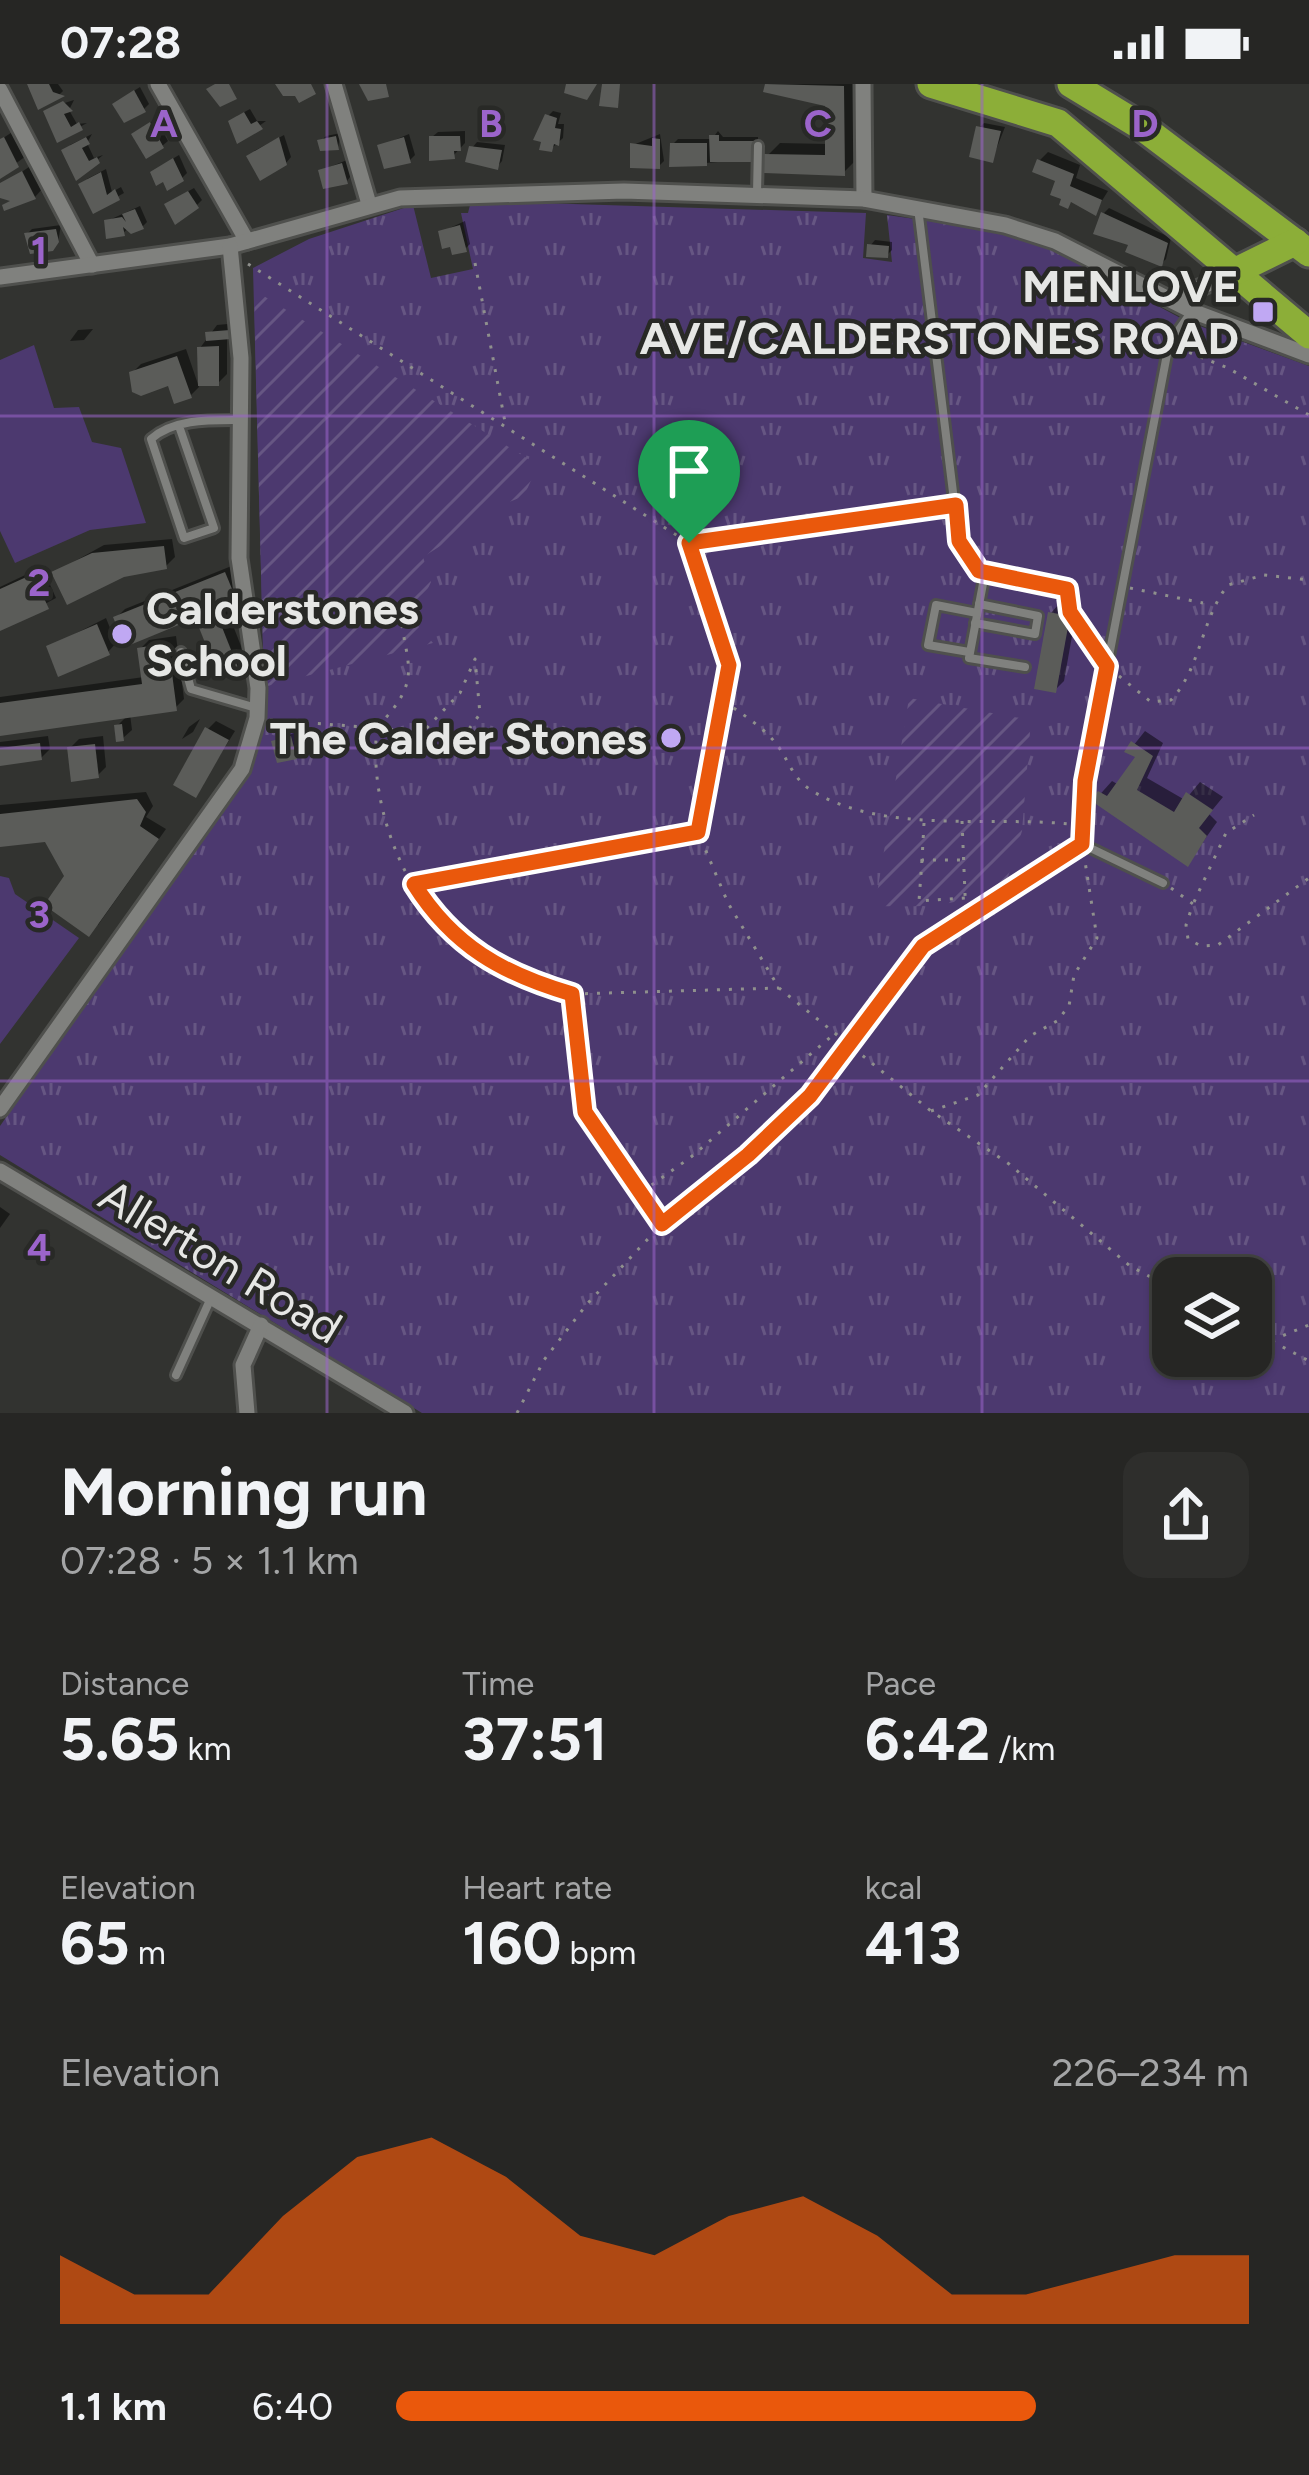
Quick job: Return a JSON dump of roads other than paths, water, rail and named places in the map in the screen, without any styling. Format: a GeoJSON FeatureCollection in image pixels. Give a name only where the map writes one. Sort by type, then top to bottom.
{"type":"FeatureCollection","features":[{"type":"Feature","properties":{"kind":"highway"},"geometry":{"type":"LineString","coordinates":[[931,84],[1058,123],[1309,335]]}},
{"type":"Feature","properties":{"kind":"highway"},"geometry":{"type":"LineString","coordinates":[[1085,87],[1304,244]]}},
{"type":"Feature","properties":{"kind":"highway"},"geometry":{"type":"LineString","coordinates":[[1234,272],[1304,244]]}},
{"type":"Feature","properties":{"kind":"street"},"geometry":{"type":"LineString","coordinates":[[0,1109],[242,770],[257,713],[238,558],[238,244],[158,84]]}},
{"type":"Feature","properties":{"kind":"street"},"geometry":{"type":"LineString","coordinates":[[334,84],[369,204]]}},
{"type":"Feature","properties":{"kind":"street"},"geometry":{"type":"LineString","coordinates":[[863,84],[864,199]]}},
{"type":"Feature","properties":{"kind":"street"},"geometry":{"type":"LineString","coordinates":[[0,90],[92,266]]}},
{"type":"Feature","properties":{"kind":"street"},"geometry":{"type":"LineString","coordinates":[[0,277],[238,244],[400,198],[625,191],[864,199],[918,206],[1055,241],[1192,311],[1309,355]]}},
{"type":"Feature","properties":{"kind":"street"},"geometry":{"type":"LineString","coordinates":[[1173,301],[1234,272]]}},
{"type":"Feature","properties":{"kind":"street","name":"Allerton Road"},"geometry":{"type":"LineString","coordinates":[[0,1171],[405,1413]]}},
{"type":"Feature","properties":{"kind":"street"},"geometry":{"type":"LineString","coordinates":[[247,1413],[243,1365],[261,1325]]}},
{"type":"Feature","properties":{"kind":"lane"},"geometry":{"type":"LineString","coordinates":[[757,194],[758,146]]}},
{"type":"Feature","properties":{"kind":"lane"},"geometry":{"type":"LineString","coordinates":[[918,206],[965,556],[985,573],[1067,589]]}},
{"type":"Feature","properties":{"kind":"lane"},"geometry":{"type":"LineString","coordinates":[[1163,883],[1082,844],[1085,781],[1169,344],[1192,311]]}},
{"type":"Feature","properties":{"kind":"lane"},"geometry":{"type":"LineString","coordinates":[[179,426],[214,528],[184,538],[151,439],[179,426],[239,420]]}},
{"type":"Feature","properties":{"kind":"lane"},"geometry":{"type":"LineString","coordinates":[[985,573],[969,658],[1024,667]]}},
{"type":"Feature","properties":{"kind":"lane"},"geometry":{"type":"LineString","coordinates":[[970,652],[928,646],[936,605],[1035,634],[1038,616],[977,614]]}},
{"type":"Feature","properties":{"kind":"lane"},"geometry":{"type":"LineString","coordinates":[[181,652],[191,689],[257,713]]}},
{"type":"Feature","properties":{"kind":"lane"},"geometry":{"type":"LineString","coordinates":[[176,1375],[211,1296]]}},
{"type":"Feature","properties":{"kind":"place","name":"MENLOVE AVE/CALDERSTONES ROAD"},"geometry":{"type":"Point","coordinates":[1263,312]}},
{"type":"Feature","properties":{"kind":"place","name":"Calderstones School"},"geometry":{"type":"Point","coordinates":[122,634]}},
{"type":"Feature","properties":{"kind":"place","name":"The Calder Stones"},"geometry":{"type":"Point","coordinates":[671,738]}}]}
